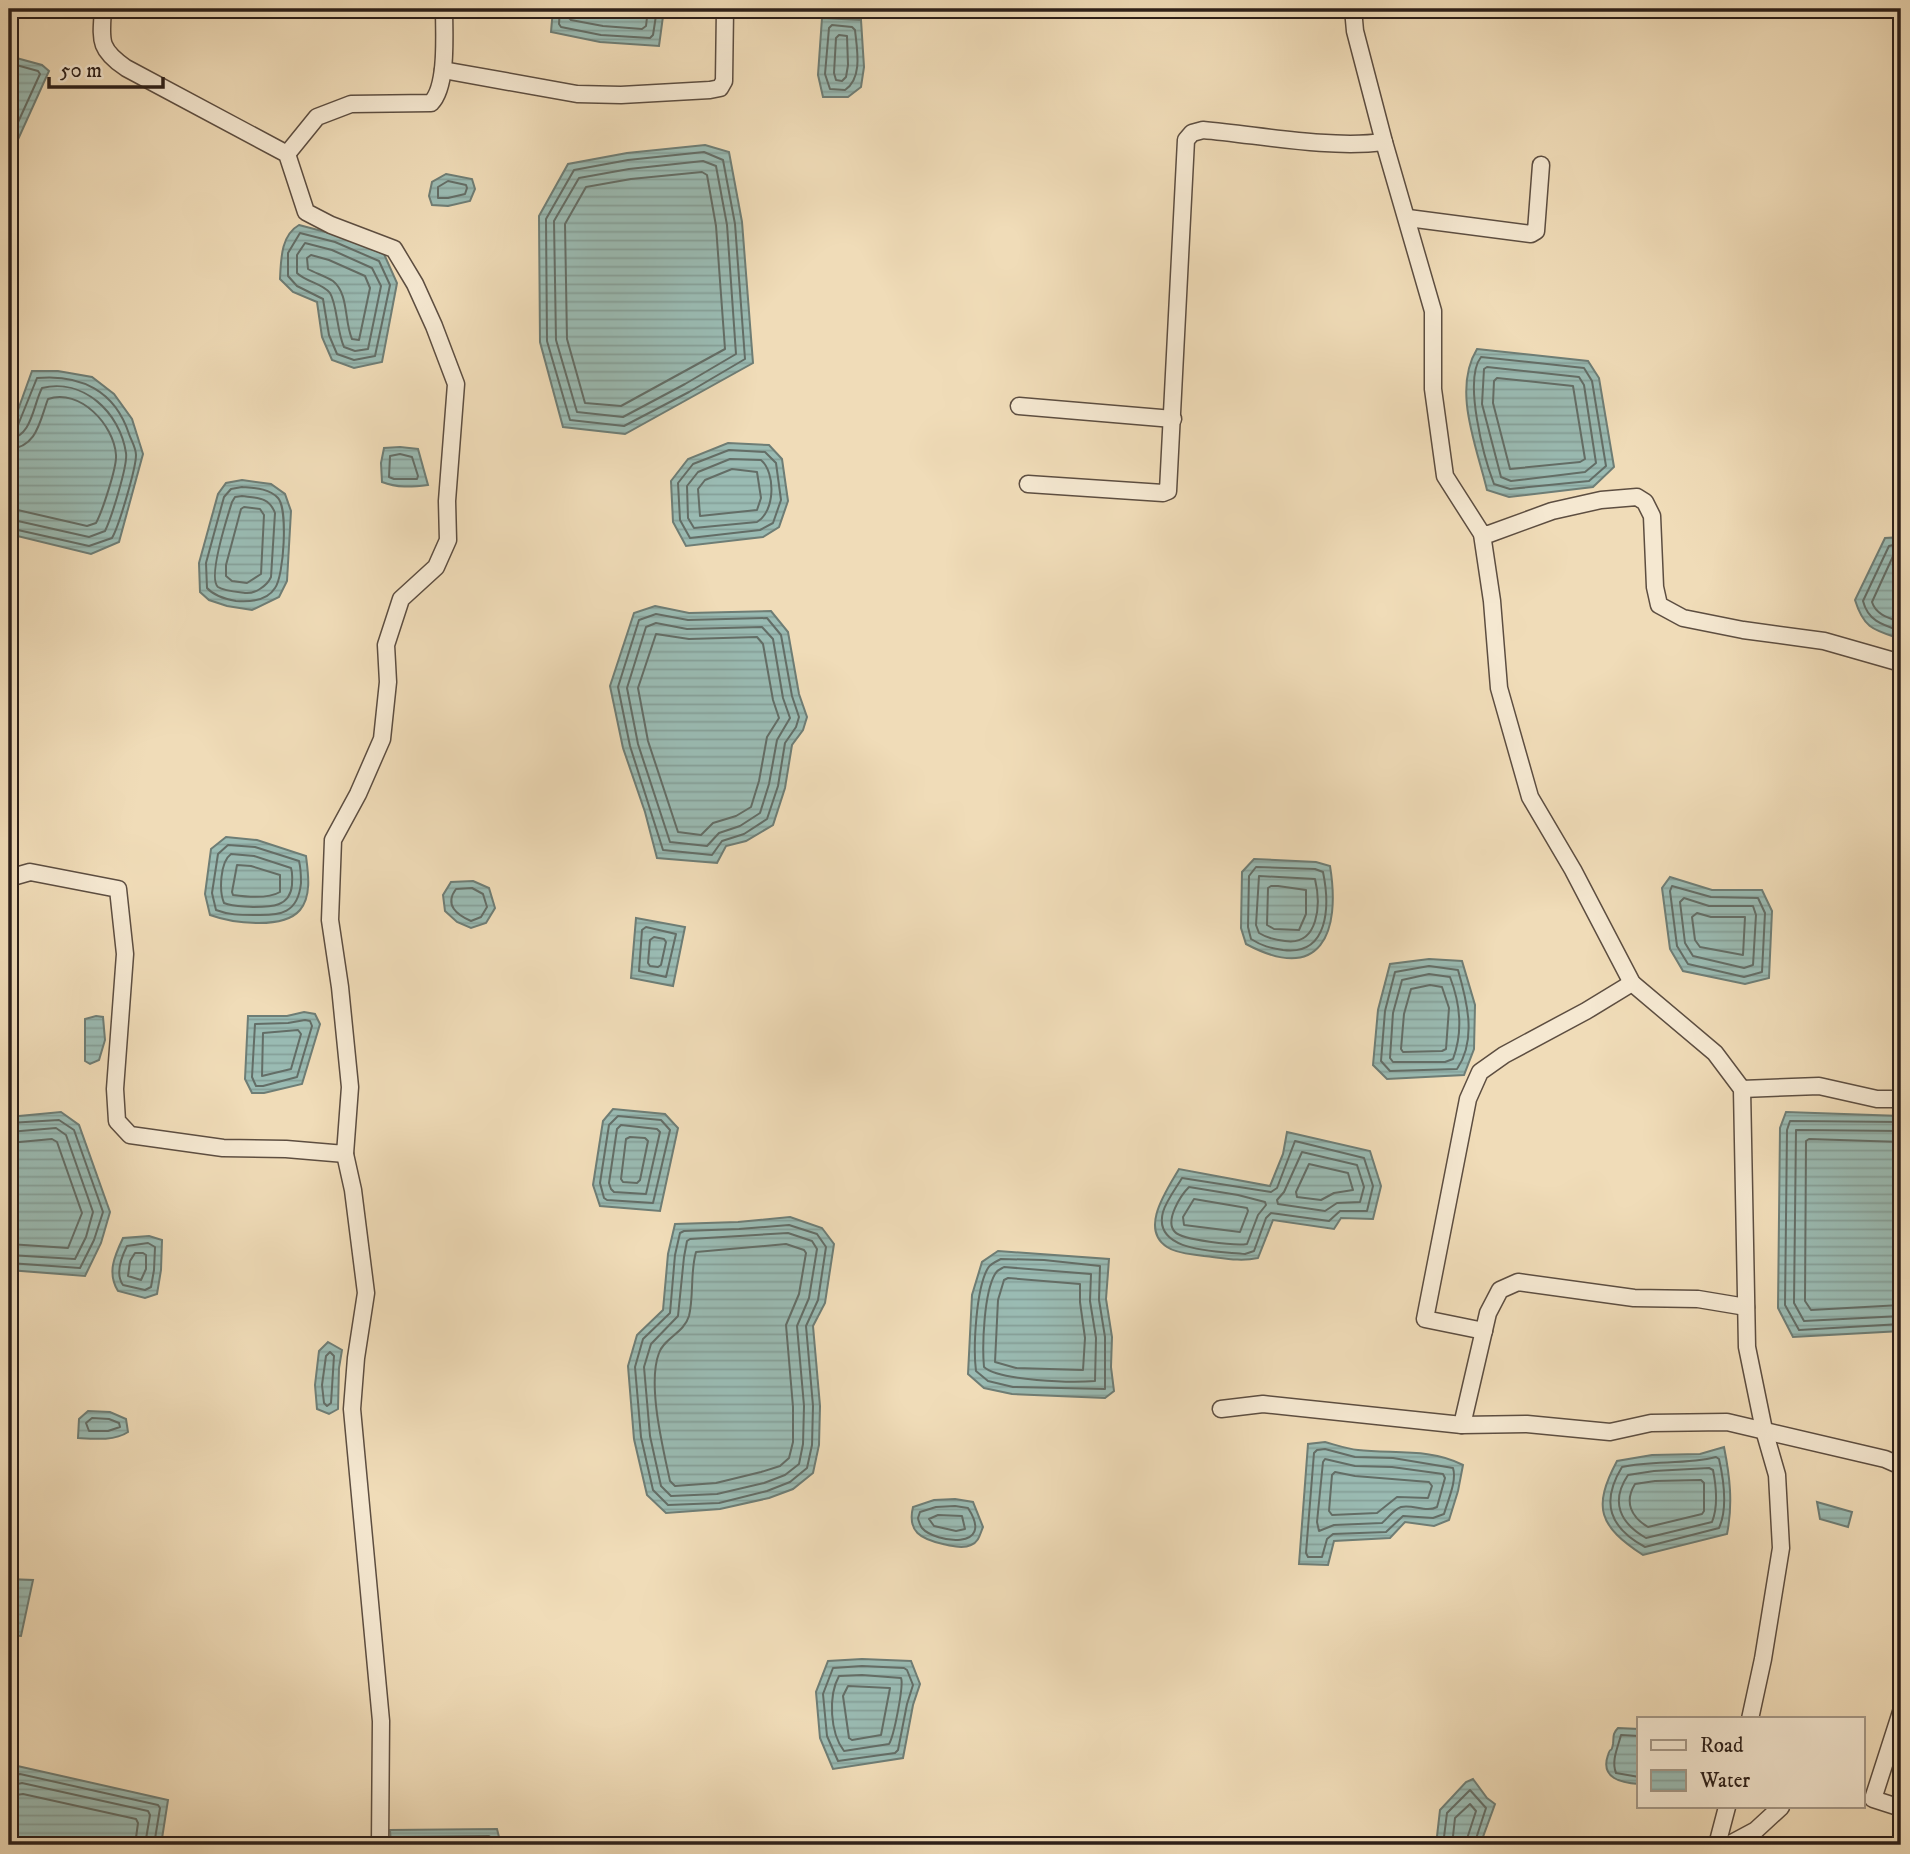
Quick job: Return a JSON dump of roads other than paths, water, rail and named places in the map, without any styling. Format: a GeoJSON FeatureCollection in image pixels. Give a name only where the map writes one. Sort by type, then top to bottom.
{"type":"FeatureCollection","features":[{"type":"Feature","properties":{"kind":"street"},"geometry":{"type":"LineString","coordinates":[[103,9],[101,41],[110,57],[287,154],[306,212],[331,225],[394,249],[415,284],[456,384],[447,501],[448,540],[436,567],[401,600],[386,645],[388,682],[382,738],[358,794],[333,840],[330,920],[350,1087],[345,1154],[353,1191],[366,1293],[356,1358],[352,1409],[381,1721],[380,1845]]}},
{"type":"Feature","properties":{"kind":"street"},"geometry":{"type":"LineString","coordinates":[[287,154],[317,117],[351,104],[431,103],[435,99],[443,70],[444,9]]}},
{"type":"Feature","properties":{"kind":"street"},"geometry":{"type":"LineString","coordinates":[[443,70],[577,94],[621,95],[720,88],[724,81],[725,9]]}},
{"type":"Feature","properties":{"kind":"street"},"geometry":{"type":"LineString","coordinates":[[1353,9],[1355,31],[1384,142],[1433,311],[1433,389],[1445,476],[1482,534],[1492,601],[1499,688],[1530,797],[1573,870],[1632,983],[1715,1053],[1742,1089],[1747,1347],[1764,1430],[1777,1475],[1781,1548],[1750,1717]]}},
{"type":"Feature","properties":{"kind":"street"},"geometry":{"type":"LineString","coordinates":[[1028,484],[1163,494],[1168,491],[1186,140],[1192,133],[1203,130],[1341,144],[1384,142]]}},
{"type":"Feature","properties":{"kind":"street"},"geometry":{"type":"LineString","coordinates":[[1408,218],[1531,234],[1536,231],[1539,215],[1541,165]]}},
{"type":"Feature","properties":{"kind":"street"},"geometry":{"type":"LineString","coordinates":[[1019,406],[1172,419]]}},
{"type":"Feature","properties":{"kind":"street"},"geometry":{"type":"LineString","coordinates":[[1482,534],[1489,534],[1552,511],[1601,500],[1637,497],[1645,502],[1651,516],[1655,587],[1659,604],[1683,618],[1743,630],[1824,641],[1901,663]]}},
{"type":"Feature","properties":{"kind":"street"},"geometry":{"type":"LineString","coordinates":[[9,878],[30,872],[118,889],[125,954],[115,1089],[117,1121],[130,1135],[223,1148],[345,1154]]}},
{"type":"Feature","properties":{"kind":"street"},"geometry":{"type":"LineString","coordinates":[[1485,1331],[1425,1319],[1468,1099],[1480,1072],[1504,1055],[1586,1012],[1632,983]]}},
{"type":"Feature","properties":{"kind":"street"},"geometry":{"type":"LineString","coordinates":[[1742,1089],[1819,1086],[1877,1099],[1901,1099]]}},
{"type":"Feature","properties":{"kind":"street"},"geometry":{"type":"LineString","coordinates":[[1462,1425],[1488,1314],[1500,1290],[1518,1282],[1634,1298],[1698,1299],[1746,1307]]}},
{"type":"Feature","properties":{"kind":"street"},"geometry":{"type":"LineString","coordinates":[[1221,1409],[1263,1404],[1462,1425],[1527,1424],[1610,1432],[1651,1423],[1727,1422],[1871,1458],[1885,1459],[1901,1466]]}},
{"type":"Feature","properties":{"kind":"street"},"geometry":{"type":"LineString","coordinates":[[1901,1712],[1868,1799],[1901,1808]]}},
{"type":"Feature","properties":{"kind":"street"},"geometry":{"type":"LineString","coordinates":[[1717,1845],[1727,1808]]}},
{"type":"Feature","properties":{"kind":"street"},"geometry":{"type":"LineString","coordinates":[[1728,1845],[1756,1830],[1780,1808]]}},
{"type":"Feature","properties":{"kind":"water"},"geometry":{"type":"Polygon","coordinates":[[[553,9],[664,9],[659,46],[600,42],[551,32],[553,9]]]}},
{"type":"Feature","properties":{"kind":"water"},"geometry":{"type":"Polygon","coordinates":[[[822,18],[861,20],[864,67],[861,87],[848,97],[823,97],[818,75],[822,18]]]}},
{"type":"Feature","properties":{"kind":"water"},"geometry":{"type":"Polygon","coordinates":[[[9,56],[42,65],[49,71],[9,165],[9,56]]]}},
{"type":"Feature","properties":{"kind":"water"},"geometry":{"type":"Polygon","coordinates":[[[705,145],[729,152],[742,222],[753,363],[625,434],[563,427],[540,342],[539,216],[568,164],[627,153],[705,145]]]}},
{"type":"Feature","properties":{"kind":"water"},"geometry":{"type":"Polygon","coordinates":[[[446,174],[472,179],[475,189],[470,201],[448,206],[432,205],[429,196],[432,182],[446,174]]]}},
{"type":"Feature","properties":{"kind":"water"},"geometry":{"type":"Polygon","coordinates":[[[299,225],[337,235],[384,254],[397,283],[382,362],[354,368],[332,360],[322,337],[317,302],[293,292],[280,279],[285,241],[299,225]]]}},
{"type":"Feature","properties":{"kind":"water"},"geometry":{"type":"Polygon","coordinates":[[[1477,349],[1588,361],[1599,378],[1614,467],[1593,487],[1509,497],[1487,490],[1469,419],[1467,400],[1470,365],[1477,349]]]}},
{"type":"Feature","properties":{"kind":"water"},"geometry":{"type":"Polygon","coordinates":[[[32,371],[58,371],[92,377],[114,394],[132,419],[143,454],[119,542],[91,554],[9,534],[9,435],[32,371]]]}},
{"type":"Feature","properties":{"kind":"water"},"geometry":{"type":"Polygon","coordinates":[[[728,443],[769,445],[782,459],[788,501],[779,527],[763,537],[686,546],[673,522],[671,481],[688,459],[728,443]]]}},
{"type":"Feature","properties":{"kind":"water"},"geometry":{"type":"Polygon","coordinates":[[[384,448],[418,449],[428,485],[405,486],[382,482],[381,463],[384,448]]]}},
{"type":"Feature","properties":{"kind":"water"},"geometry":{"type":"Polygon","coordinates":[[[242,480],[271,484],[285,494],[291,511],[287,581],[279,597],[252,610],[209,600],[200,592],[199,563],[218,494],[226,483],[242,480]]]}},
{"type":"Feature","properties":{"kind":"water"},"geometry":{"type":"Polygon","coordinates":[[[1901,537],[1901,639],[1866,623],[1855,600],[1885,538],[1901,537]]]}},
{"type":"Feature","properties":{"kind":"water"},"geometry":{"type":"Polygon","coordinates":[[[655,606],[689,613],[771,611],[788,632],[799,694],[807,717],[803,730],[792,745],[785,788],[773,825],[746,841],[726,846],[717,863],[657,858],[645,812],[623,748],[610,686],[634,613],[655,606]]]}},
{"type":"Feature","properties":{"kind":"water"},"geometry":{"type":"Polygon","coordinates":[[[226,837],[257,840],[306,856],[308,891],[300,910],[282,920],[257,923],[210,915],[205,894],[211,849],[226,837]]]}},
{"type":"Feature","properties":{"kind":"water"},"geometry":{"type":"Polygon","coordinates":[[[1254,859],[1316,862],[1330,866],[1333,890],[1328,931],[1320,945],[1308,955],[1292,958],[1272,955],[1246,944],[1241,928],[1242,872],[1254,859]]]}},
{"type":"Feature","properties":{"kind":"water"},"geometry":{"type":"Polygon","coordinates":[[[1670,877],[1712,890],[1762,890],[1772,911],[1769,978],[1745,984],[1683,971],[1670,949],[1662,888],[1670,877]]]}},
{"type":"Feature","properties":{"kind":"water"},"geometry":{"type":"Polygon","coordinates":[[[473,881],[489,888],[495,908],[486,923],[471,928],[457,922],[445,911],[443,895],[451,882],[473,881]]]}},
{"type":"Feature","properties":{"kind":"water"},"geometry":{"type":"Polygon","coordinates":[[[636,918],[685,927],[673,986],[631,978],[636,918]]]}},
{"type":"Feature","properties":{"kind":"water"},"geometry":{"type":"Polygon","coordinates":[[[1429,959],[1462,961],[1475,1005],[1474,1049],[1464,1075],[1387,1079],[1373,1065],[1378,1010],[1390,964],[1429,959]]]}},
{"type":"Feature","properties":{"kind":"water"},"geometry":{"type":"Polygon","coordinates":[[[304,1012],[315,1014],[320,1024],[302,1084],[264,1093],[252,1093],[245,1079],[248,1016],[287,1016],[304,1012]]]}},
{"type":"Feature","properties":{"kind":"water"},"geometry":{"type":"Polygon","coordinates":[[[103,1017],[105,1040],[99,1060],[90,1064],[85,1061],[85,1019],[103,1017]]]}},
{"type":"Feature","properties":{"kind":"water"},"geometry":{"type":"Polygon","coordinates":[[[613,1109],[665,1114],[678,1128],[660,1211],[600,1206],[593,1185],[603,1121],[613,1109]]]}},
{"type":"Feature","properties":{"kind":"water"},"geometry":{"type":"Polygon","coordinates":[[[61,1112],[79,1125],[110,1212],[101,1243],[85,1276],[9,1270],[9,1117],[61,1112]]]}},
{"type":"Feature","properties":{"kind":"water"},"geometry":{"type":"Polygon","coordinates":[[[1786,1112],[1901,1116],[1901,1331],[1793,1337],[1778,1308],[1780,1128],[1786,1112]]]}},
{"type":"Feature","properties":{"kind":"water"},"geometry":{"type":"Polygon","coordinates":[[[1287,1132],[1370,1151],[1381,1186],[1373,1219],[1341,1218],[1334,1229],[1273,1220],[1258,1258],[1251,1259],[1180,1252],[1167,1247],[1159,1239],[1155,1230],[1158,1209],[1179,1169],[1270,1186],[1283,1154],[1287,1132]]]}},
{"type":"Feature","properties":{"kind":"water"},"geometry":{"type":"Polygon","coordinates":[[[790,1217],[822,1228],[834,1244],[825,1303],[813,1326],[820,1406],[819,1445],[813,1473],[793,1489],[769,1498],[720,1509],[666,1513],[647,1495],[634,1439],[628,1366],[637,1335],[663,1310],[668,1254],[675,1224],[790,1217]]]}},
{"type":"Feature","properties":{"kind":"water"},"geometry":{"type":"Polygon","coordinates":[[[149,1236],[162,1240],[157,1294],[145,1298],[118,1291],[112,1271],[123,1238],[149,1236]]]}},
{"type":"Feature","properties":{"kind":"water"},"geometry":{"type":"Polygon","coordinates":[[[998,1251],[1109,1259],[1106,1299],[1112,1337],[1111,1367],[1114,1391],[1105,1398],[1012,1394],[984,1388],[968,1374],[972,1295],[982,1262],[998,1251]]]}},
{"type":"Feature","properties":{"kind":"water"},"geometry":{"type":"Polygon","coordinates":[[[328,1342],[342,1350],[338,1409],[329,1414],[317,1409],[315,1385],[319,1351],[328,1342]]]}},
{"type":"Feature","properties":{"kind":"water"},"geometry":{"type":"Polygon","coordinates":[[[88,1411],[110,1412],[126,1419],[128,1432],[111,1438],[78,1438],[79,1419],[88,1411]]]}},
{"type":"Feature","properties":{"kind":"water"},"geometry":{"type":"Polygon","coordinates":[[[1325,1442],[1358,1450],[1438,1456],[1463,1465],[1449,1520],[1434,1526],[1405,1522],[1390,1538],[1334,1541],[1328,1565],[1299,1564],[1308,1444],[1325,1442]]]}},
{"type":"Feature","properties":{"kind":"water"},"geometry":{"type":"Polygon","coordinates":[[[1724,1447],[1730,1490],[1727,1534],[1643,1555],[1628,1545],[1609,1525],[1604,1515],[1604,1491],[1617,1461],[1652,1455],[1700,1454],[1724,1447]]]}},
{"type":"Feature","properties":{"kind":"water"},"geometry":{"type":"Polygon","coordinates":[[[934,1500],[973,1502],[983,1527],[976,1542],[961,1547],[922,1537],[912,1523],[913,1507],[934,1500]]]}},
{"type":"Feature","properties":{"kind":"water"},"geometry":{"type":"Polygon","coordinates":[[[1817,1502],[1852,1512],[1848,1527],[1820,1519],[1817,1502]]]}},
{"type":"Feature","properties":{"kind":"water"},"geometry":{"type":"Polygon","coordinates":[[[9,1579],[33,1580],[21,1636],[9,1635],[9,1579]]]}},
{"type":"Feature","properties":{"kind":"water"},"geometry":{"type":"Polygon","coordinates":[[[828,1661],[911,1661],[920,1684],[913,1705],[903,1758],[833,1769],[820,1738],[816,1692],[828,1661]]]}},
{"type":"Feature","properties":{"kind":"water"},"geometry":{"type":"Polygon","coordinates":[[[1618,1728],[1637,1729],[1637,1784],[1614,1778],[1607,1769],[1606,1763],[1618,1728]]]}},
{"type":"Feature","properties":{"kind":"water"},"geometry":{"type":"Polygon","coordinates":[[[13,1765],[168,1800],[161,1845],[9,1845],[9,1792],[13,1765]]]}},
{"type":"Feature","properties":{"kind":"water"},"geometry":{"type":"Polygon","coordinates":[[[1473,1779],[1495,1804],[1480,1845],[1436,1845],[1440,1810],[1466,1782],[1473,1779]]]}},
{"type":"Feature","properties":{"kind":"water"},"geometry":{"type":"Polygon","coordinates":[[[497,1829],[501,1845],[391,1845],[390,1830],[497,1829]]]}}]}
